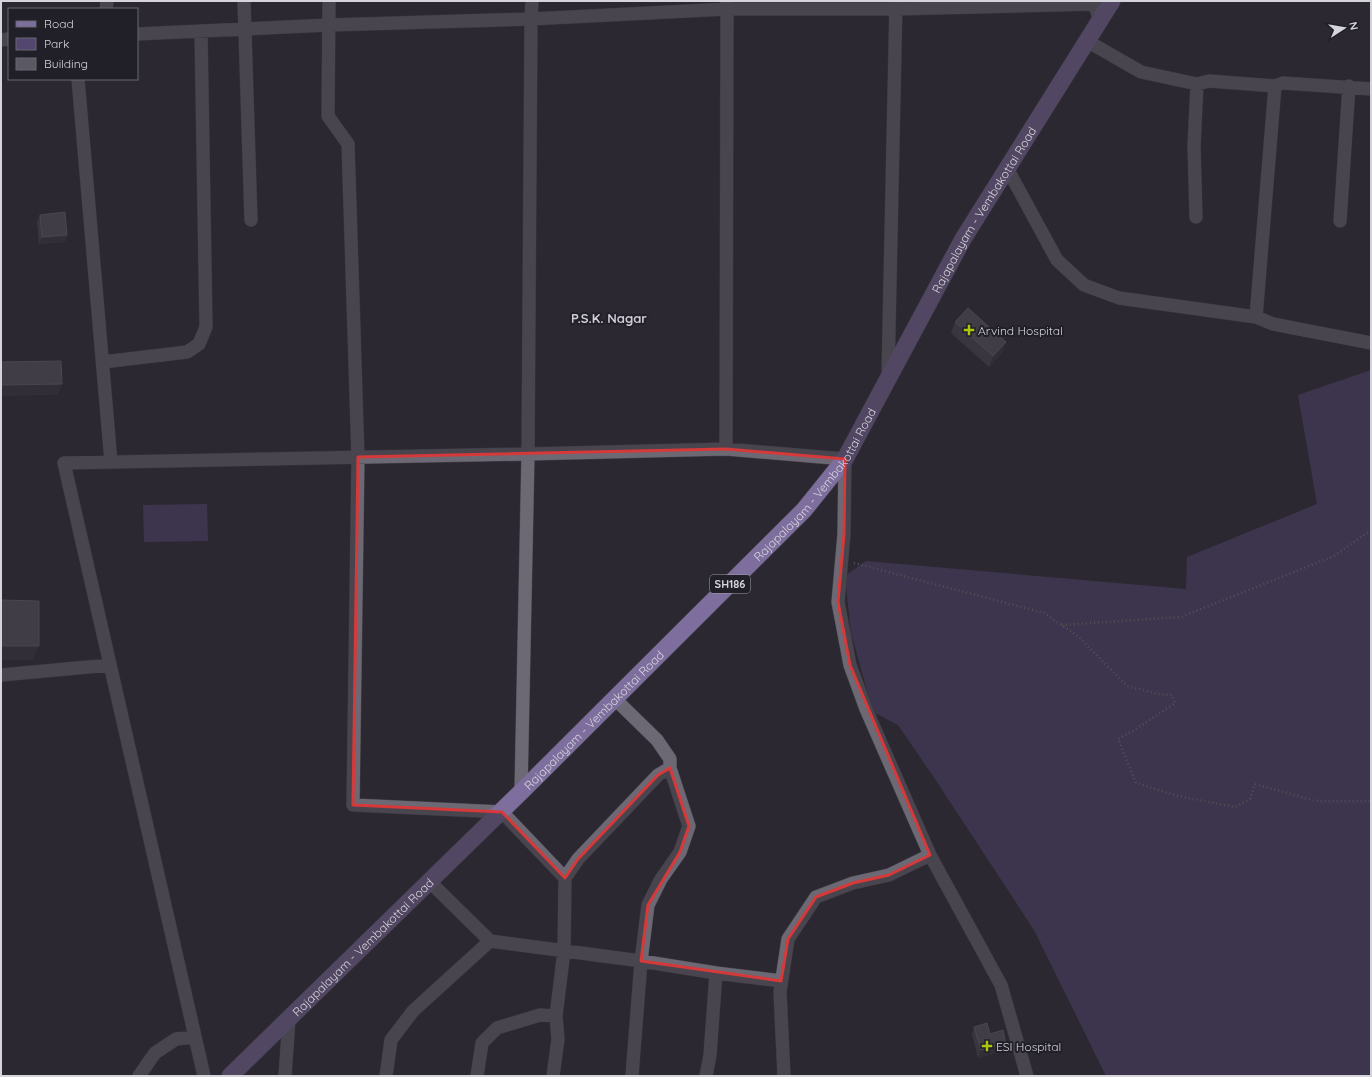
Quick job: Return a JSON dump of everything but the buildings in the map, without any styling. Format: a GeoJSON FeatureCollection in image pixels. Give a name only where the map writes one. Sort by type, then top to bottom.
{"type":"FeatureCollection","features":[{"type":"Feature","properties":{"kind":"main road","name":"Rajapalayam - Vembakottai Road"},"geometry":{"type":"LineString","coordinates":[[230,1076],[502,812],[804,510],[844,459],[963,239],[1112,1]]}},
{"type":"Feature","properties":{"kind":"street"},"geometry":{"type":"LineString","coordinates":[[244,1],[249,29],[251,220]]}},
{"type":"Feature","properties":{"kind":"street"},"geometry":{"type":"LineString","coordinates":[[329,1],[328,116],[348,144],[358,457],[353,805],[502,812],[565,878]]}},
{"type":"Feature","properties":{"kind":"street"},"geometry":{"type":"LineString","coordinates":[[521,792],[528,454],[532,1]]}},
{"type":"Feature","properties":{"kind":"street"},"geometry":{"type":"LineString","coordinates":[[138,34],[328,25],[531,19],[727,5],[1094,4],[1100,20]]}},
{"type":"Feature","properties":{"kind":"street"},"geometry":{"type":"LineString","coordinates":[[726,449],[727,5]]}},
{"type":"Feature","properties":{"kind":"street"},"geometry":{"type":"LineString","coordinates":[[888,378],[896,5]]}},
{"type":"Feature","properties":{"kind":"street"},"geometry":{"type":"LineString","coordinates":[[103,362],[187,352],[199,344],[206,327],[201,31]]}},
{"type":"Feature","properties":{"kind":"street"},"geometry":{"type":"LineString","coordinates":[[1087,41],[1141,72],[1197,84],[1209,81],[1275,86],[1283,83],[1371,88]]}},
{"type":"Feature","properties":{"kind":"street"},"geometry":{"type":"LineString","coordinates":[[78,80],[111,462]]}},
{"type":"Feature","properties":{"kind":"street"},"geometry":{"type":"LineString","coordinates":[[1196,218],[1194,146],[1197,84]]}},
{"type":"Feature","properties":{"kind":"street"},"geometry":{"type":"LineString","coordinates":[[1256,317],[1275,86]]}},
{"type":"Feature","properties":{"kind":"street"},"geometry":{"type":"LineString","coordinates":[[1340,221],[1349,86]]}},
{"type":"Feature","properties":{"kind":"street"},"geometry":{"type":"LineString","coordinates":[[1007,168],[1057,260],[1084,285],[1119,298],[1256,317],[1273,324],[1371,343]]}},
{"type":"Feature","properties":{"kind":"street"},"geometry":{"type":"LineString","coordinates":[[204,1076],[64,463],[726,449],[844,459],[844,534],[838,602],[850,665],[866,709],[930,854],[1001,985],[1027,1076]]}},
{"type":"Feature","properties":{"kind":"street"},"geometry":{"type":"LineString","coordinates":[[1,676],[110,665]]}},
{"type":"Feature","properties":{"kind":"street"},"geometry":{"type":"LineString","coordinates":[[615,699],[657,740],[670,759],[670,768],[689,826],[680,852],[661,879],[648,905],[632,1076]]}},
{"type":"Feature","properties":{"kind":"street"},"geometry":{"type":"LineString","coordinates":[[553,1076],[558,1039],[556,1016],[564,951],[565,878],[578,858],[658,775],[670,768]]}},
{"type":"Feature","properties":{"kind":"street"},"geometry":{"type":"LineString","coordinates":[[784,1076],[780,992],[788,939],[816,897],[853,883],[889,875],[930,854]]}},
{"type":"Feature","properties":{"kind":"street"},"geometry":{"type":"LineString","coordinates":[[430,882],[490,941],[781,981]]}},
{"type":"Feature","properties":{"kind":"street"},"geometry":{"type":"LineString","coordinates":[[386,1076],[390,1040],[413,1011],[490,941]]}},
{"type":"Feature","properties":{"kind":"street"},"geometry":{"type":"LineString","coordinates":[[706,1076],[710,1055],[716,973]]}},
{"type":"Feature","properties":{"kind":"street"},"geometry":{"type":"LineString","coordinates":[[478,1076],[482,1042],[497,1028],[540,1015],[556,1016]]}},
{"type":"Feature","properties":{"kind":"street"},"geometry":{"type":"LineString","coordinates":[[285,1076],[289,1019]]}},
{"type":"Feature","properties":{"kind":"street"},"geometry":{"type":"LineString","coordinates":[[139,1076],[155,1053],[176,1039],[195,1037]]}},
{"type":"Feature","properties":{"kind":"path"},"geometry":{"type":"LineString","coordinates":[[1062,625],[1181,617],[1334,556],[1371,530]]}},
{"type":"Feature","properties":{"kind":"path"},"geometry":{"type":"LineString","coordinates":[[842,559],[1044,613],[1079,637],[1127,686],[1160,694],[1172,695],[1175,703],[1134,731],[1118,739],[1136,782],[1178,796],[1235,807],[1250,800],[1256,784],[1315,801],[1371,801]]}},
{"type":"Feature","properties":{"kind":"highlighted area"},"geometry":{"type":"Polygon","coordinates":[[[726,449],[845,459],[844,534],[838,602],[850,665],[930,855],[889,875],[853,883],[816,897],[788,939],[781,981],[641,961],[648,905],[680,852],[689,826],[670,768],[658,775],[578,859],[565,878],[502,812],[353,805],[358,457],[726,449]]]}},
{"type":"Feature","properties":{"kind":"green space"},"geometry":{"type":"Polygon","coordinates":[[[1371,370],[1371,1076],[1106,1076],[1034,930],[898,725],[873,712],[851,633],[845,576],[866,561],[1186,589],[1187,557],[1317,504],[1298,395],[1371,370]]]}},
{"type":"Feature","properties":{"kind":"green space"},"geometry":{"type":"Polygon","coordinates":[[[207,504],[208,541],[144,542],[143,505],[207,504]]]}},
{"type":"Feature","properties":{"kind":"place","name":"Arvind Hospital"},"geometry":{"type":"Point","coordinates":[969,330]}},
{"type":"Feature","properties":{"kind":"place","name":"ESI Hospital"},"geometry":{"type":"Point","coordinates":[987,1046]}},
{"type":"Feature","properties":{"kind":"district","name":"P.S.K. Nagar"},"geometry":{"type":"Point","coordinates":[609,318]}}]}
